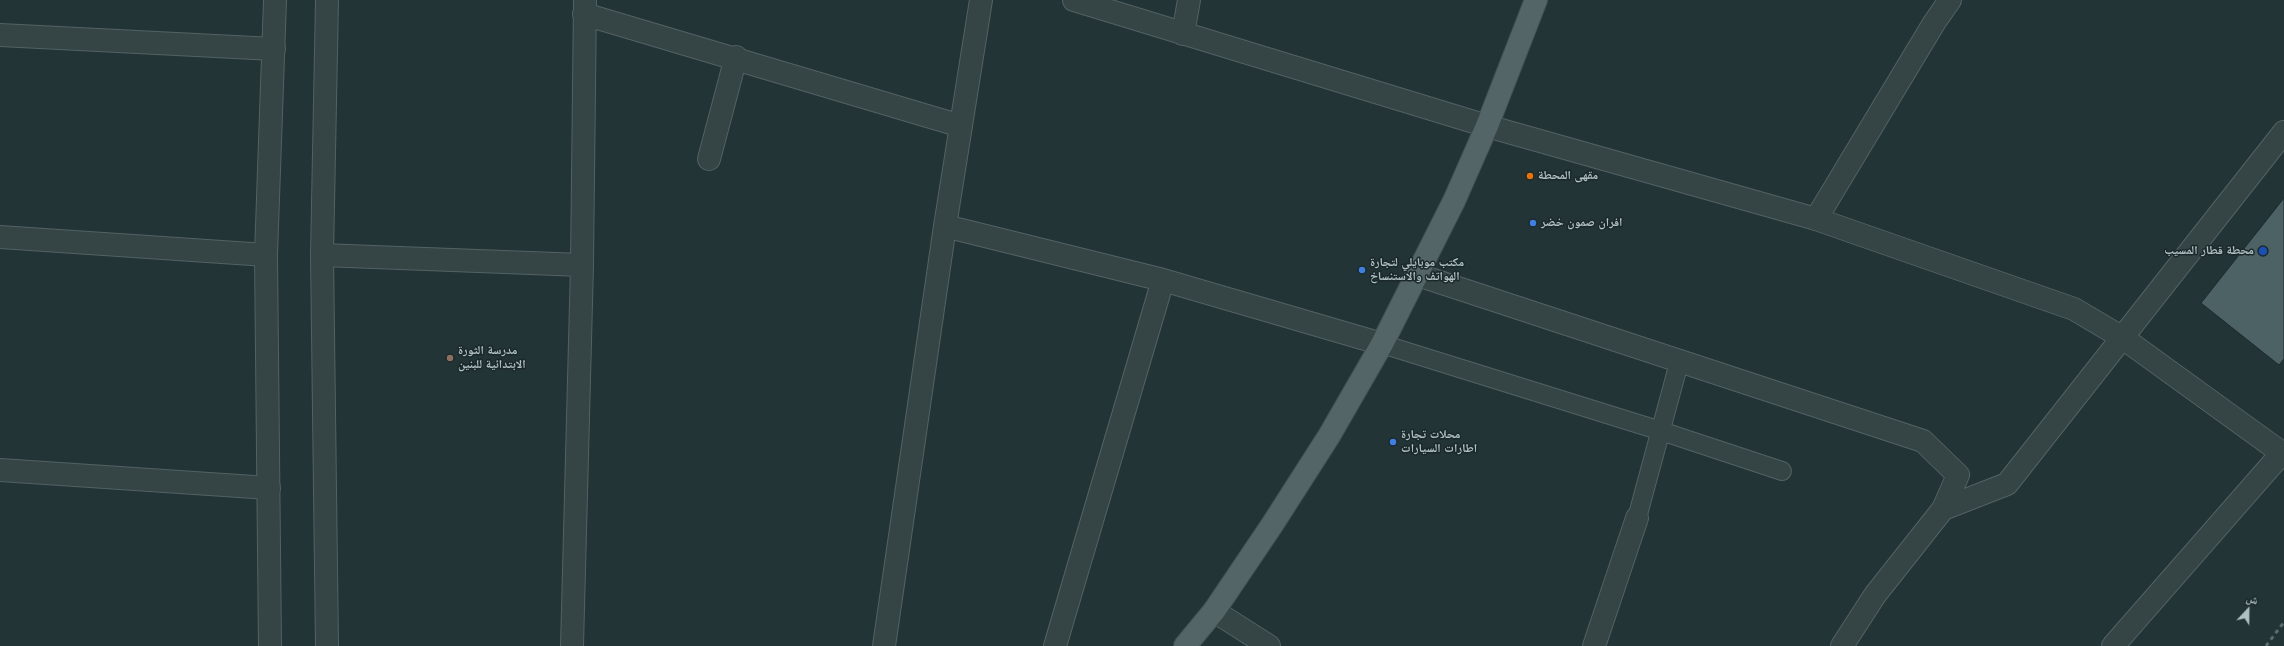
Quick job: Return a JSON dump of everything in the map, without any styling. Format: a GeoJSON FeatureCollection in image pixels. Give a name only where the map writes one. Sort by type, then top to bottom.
{"type":"FeatureCollection","features":[{"type":"Feature","properties":{"kind":"main road"},"geometry":{"type":"LineString","coordinates":[[1185,646],[1214,611],[1329,436],[1382,344],[1418,275],[1487,126],[1536,0]]}},
{"type":"Feature","properties":{"kind":"street"},"geometry":{"type":"LineString","coordinates":[[270,646],[266,256],[274,49],[274,0]]}},
{"type":"Feature","properties":{"kind":"street"},"geometry":{"type":"LineString","coordinates":[[327,0],[322,255],[327,646]]}},
{"type":"Feature","properties":{"kind":"street"},"geometry":{"type":"LineString","coordinates":[[884,646],[945,226],[981,0]]}},
{"type":"Feature","properties":{"kind":"street"},"geometry":{"type":"LineString","coordinates":[[1074,0],[1487,126],[1816,219],[2074,309],[2123,338],[2282,453],[2113,646]]}},
{"type":"Feature","properties":{"kind":"street"},"geometry":{"type":"LineString","coordinates":[[1183,34],[1189,0]]}},
{"type":"Feature","properties":{"kind":"street"},"geometry":{"type":"LineString","coordinates":[[1816,219],[1950,0]]}},
{"type":"Feature","properties":{"kind":"street"},"geometry":{"type":"LineString","coordinates":[[572,646],[582,265],[584,7],[736,57],[961,126]]}},
{"type":"Feature","properties":{"kind":"street"},"geometry":{"type":"LineString","coordinates":[[0,35],[274,49]]}},
{"type":"Feature","properties":{"kind":"street"},"geometry":{"type":"LineString","coordinates":[[709,159],[736,57]]}},
{"type":"Feature","properties":{"kind":"street"},"geometry":{"type":"LineString","coordinates":[[1944,510],[2008,484],[2284,132]]}},
{"type":"Feature","properties":{"kind":"street"},"geometry":{"type":"LineString","coordinates":[[945,226],[1163,280],[1382,344]]}},
{"type":"Feature","properties":{"kind":"street"},"geometry":{"type":"LineString","coordinates":[[0,237],[266,256]]}},
{"type":"Feature","properties":{"kind":"street"},"geometry":{"type":"LineString","coordinates":[[322,255],[582,265]]}},
{"type":"Feature","properties":{"kind":"street"},"geometry":{"type":"LineString","coordinates":[[1418,275],[1680,359],[1923,441],[1958,475],[1944,510],[1875,595],[1842,646]]}},
{"type":"Feature","properties":{"kind":"street"},"geometry":{"type":"LineString","coordinates":[[1055,646],[1163,280]]}},
{"type":"Feature","properties":{"kind":"street"},"geometry":{"type":"LineString","coordinates":[[0,470],[269,488]]}},
{"type":"Feature","properties":{"kind":"street"},"geometry":{"type":"LineString","coordinates":[[1594,646],[1637,518]]}},
{"type":"Feature","properties":{"kind":"street"},"geometry":{"type":"LineString","coordinates":[[1214,611],[1269,646]]}},
{"type":"Feature","properties":{"kind":"lane"},"geometry":{"type":"LineString","coordinates":[[1382,344],[1661,431],[1782,471]]}},
{"type":"Feature","properties":{"kind":"lane"},"geometry":{"type":"LineString","coordinates":[[1637,518],[1680,359]]}},
{"type":"Feature","properties":{"kind":"building","name":"محطة قطار المسيب"},"geometry":{"type":"Polygon","coordinates":[[[2284,198],[2284,359],[2279,365],[2201,303],[2284,198]]]}},
{"type":"Feature","properties":{"kind":"railway"},"geometry":{"type":"LineString","coordinates":[[2266,646],[2284,622]]}},
{"type":"Feature","properties":{"kind":"place","name":"مقهى المحطة"},"geometry":{"type":"Point","coordinates":[1530,176]}},
{"type":"Feature","properties":{"kind":"place","name":"افران صمون خضر"},"geometry":{"type":"Point","coordinates":[1533,223]}},
{"type":"Feature","properties":{"kind":"place","name":"محطة قطار المسيب"},"geometry":{"type":"Point","coordinates":[2263,251]}},
{"type":"Feature","properties":{"kind":"place","name":"مكتب موبايلي لتجارة الهواتف والاستنساخ"},"geometry":{"type":"Point","coordinates":[1362,270]}},
{"type":"Feature","properties":{"kind":"place","name":"مدرسة الثورة الابتدائية للبنين"},"geometry":{"type":"Point","coordinates":[450,358]}},
{"type":"Feature","properties":{"kind":"place","name":"محلات تجارة اطارات السيارات"},"geometry":{"type":"Point","coordinates":[1393,442]}}]}
